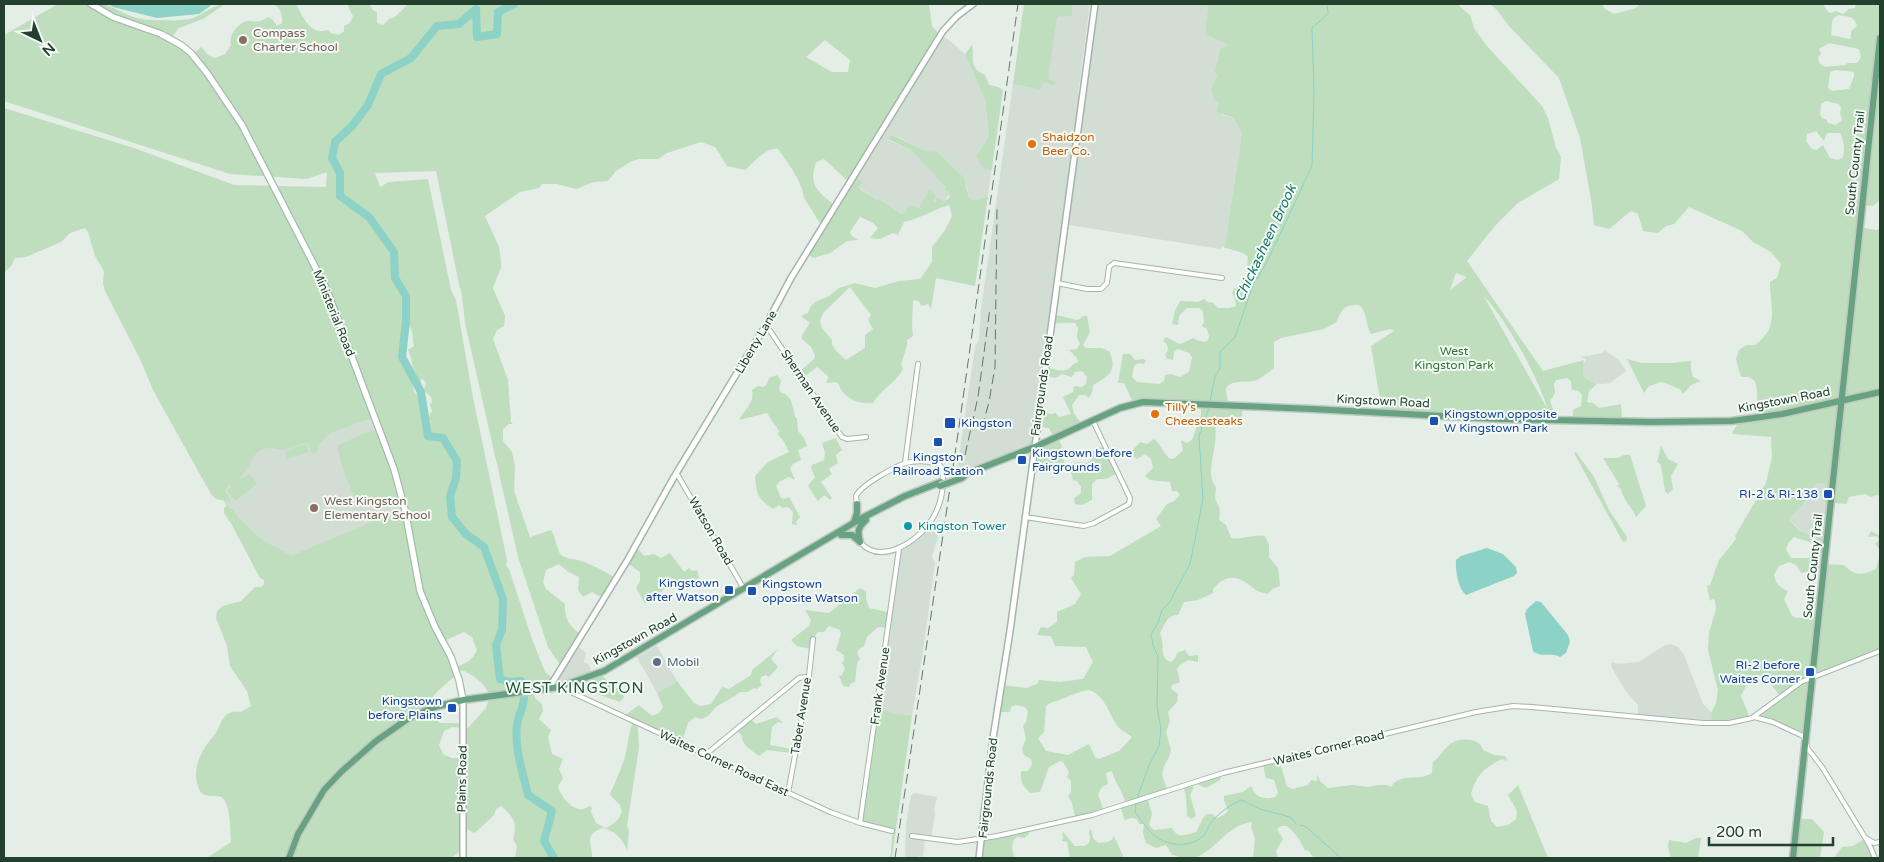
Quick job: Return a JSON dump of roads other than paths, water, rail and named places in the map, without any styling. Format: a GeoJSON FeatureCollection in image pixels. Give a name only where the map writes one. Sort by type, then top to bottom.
{"type":"FeatureCollection","features":[{"type":"Feature","properties":{"kind":"main road","name":"Ministerial Road"},"geometry":{"type":"LineString","coordinates":[[91,4],[113,18],[161,34],[181,45],[207,73],[242,125],[314,261],[330,297],[394,469],[405,510],[420,591],[435,627],[451,657],[459,680],[463,700]]}},
{"type":"Feature","properties":{"kind":"main road","name":"South County Trail"},"geometry":{"type":"LineString","coordinates":[[1793,858],[1880,38]]}},
{"type":"Feature","properties":{"kind":"main road","name":"Kingstown Road"},"geometry":{"type":"LineString","coordinates":[[289,858],[306,817],[324,790],[376,741],[409,718],[435,707],[463,700],[559,687],[604,671],[872,512],[905,496],[1034,448],[1120,408],[1143,402],[1500,419],[1651,422],[1738,420],[1782,414],[1880,392]]}},
{"type":"Feature","properties":{"kind":"main road","name":"Kingstown Road"},"geometry":{"type":"LineString","coordinates":[[781,567],[866,520],[941,484]]}},
{"type":"Feature","properties":{"kind":"main road"},"geometry":{"type":"LineString","coordinates":[[857,504],[867,512],[872,512]]}},
{"type":"Feature","properties":{"kind":"main road"},"geometry":{"type":"LineString","coordinates":[[854,523],[858,513],[857,504]]}},
{"type":"Feature","properties":{"kind":"main road"},"geometry":{"type":"LineString","coordinates":[[860,542],[858,532],[866,520]]}},
{"type":"Feature","properties":{"kind":"main road"},"geometry":{"type":"LineString","coordinates":[[841,535],[852,535],[860,542]]}},
{"type":"Feature","properties":{"kind":"street","name":"Liberty Lane"},"geometry":{"type":"LineString","coordinates":[[549,688],[597,612],[766,325],[791,278],[943,31],[972,4]]}},
{"type":"Feature","properties":{"kind":"street","name":"Fairgrounds Road"},"geometry":{"type":"LineString","coordinates":[[979,858],[993,738],[1095,4]]}},
{"type":"Feature","properties":{"kind":"street"},"geometry":{"type":"LineString","coordinates":[[1057,283],[1087,289],[1101,289],[1107,283],[1108,267],[1114,263],[1222,278]]}},
{"type":"Feature","properties":{"kind":"street","name":"Sherman Avenue"},"geometry":{"type":"LineString","coordinates":[[766,325],[842,436],[847,439],[866,437]]}},
{"type":"Feature","properties":{"kind":"street"},"geometry":{"type":"LineString","coordinates":[[905,463],[918,364]]}},
{"type":"Feature","properties":{"kind":"street"},"geometry":{"type":"LineString","coordinates":[[1025,517],[1084,526],[1094,523],[1129,504],[1130,498],[1094,421]]}},
{"type":"Feature","properties":{"kind":"street"},"geometry":{"type":"LineString","coordinates":[[857,504],[856,496],[862,488],[905,463],[916,461],[938,463],[943,471],[942,492],[935,512],[928,524],[914,538],[899,549],[880,552],[871,551],[860,542]]}},
{"type":"Feature","properties":{"kind":"street","name":"Watson Road"},"geometry":{"type":"LineString","coordinates":[[677,474],[744,589]]}},
{"type":"Feature","properties":{"kind":"street","name":"Frank Avenue"},"geometry":{"type":"LineString","coordinates":[[860,823],[899,549]]}},
{"type":"Feature","properties":{"kind":"street","name":"Taber Avenue"},"geometry":{"type":"LineString","coordinates":[[788,793],[813,639]]}},
{"type":"Feature","properties":{"kind":"street","name":"Waites Corner Road"},"geometry":{"type":"LineString","coordinates":[[1752,718],[1794,686],[1880,650]]}},
{"type":"Feature","properties":{"kind":"street"},"geometry":{"type":"LineString","coordinates":[[705,755],[799,678],[805,677],[808,679]]}},
{"type":"Feature","properties":{"kind":"street","name":"Waites Corner Road East"},"geometry":{"type":"LineString","coordinates":[[559,687],[830,812],[892,832]]}},
{"type":"Feature","properties":{"kind":"street","name":"Plains Road"},"geometry":{"type":"LineString","coordinates":[[462,858],[463,700]]}},
{"type":"Feature","properties":{"kind":"street","name":"Waites Corner Road"},"geometry":{"type":"LineString","coordinates":[[912,836],[958,842],[997,836],[1092,815],[1223,773],[1476,712],[1502,708],[1532,707],[1703,723],[1730,723],[1752,718],[1767,720],[1801,734],[1875,858]]}},
{"type":"Feature","properties":{"kind":"street"},"geometry":{"type":"LineString","coordinates":[[1864,837],[1874,842],[1880,842]]}},
{"type":"Feature","properties":{"kind":"water"},"geometry":{"type":"Polygon","coordinates":[[[109,4],[213,4],[199,14],[157,18],[113,7],[109,4]]]}},
{"type":"Feature","properties":{"kind":"water"},"geometry":{"type":"Polygon","coordinates":[[[1487,548],[1503,554],[1516,567],[1517,573],[1514,576],[1466,595],[1459,584],[1456,560],[1461,556],[1487,548]]]}},
{"type":"Feature","properties":{"kind":"water"},"geometry":{"type":"Polygon","coordinates":[[[1536,601],[1541,602],[1568,635],[1570,642],[1566,653],[1560,657],[1539,654],[1533,651],[1525,614],[1527,609],[1536,601]]]}},
{"type":"Feature","properties":{"kind":"waterway"},"geometry":{"type":"LineString","coordinates":[[514,4],[498,12],[497,34],[477,37],[476,9],[459,24],[437,26],[411,58],[381,74],[368,105],[352,126],[335,142],[332,158],[340,173],[340,196],[369,217],[394,252],[395,278],[406,296],[406,322],[402,357],[421,392],[428,436],[443,438],[457,461],[456,478],[450,496],[452,517],[466,534],[484,547],[503,599],[502,630],[496,645],[500,679],[509,682],[521,681],[523,688]]}},
{"type":"Feature","properties":{"kind":"waterway","name":"Chickasheen Brook"},"geometry":{"type":"LineString","coordinates":[[1210,401],[1215,377],[1220,368],[1220,352],[1235,337],[1253,285],[1267,262],[1312,166],[1314,92],[1312,28],[1328,14],[1327,4]]}},
{"type":"Feature","properties":{"kind":"waterway","name":"Chickasheen Brook"},"geometry":{"type":"LineString","coordinates":[[1137,798],[1150,763],[1159,746],[1161,729],[1157,706],[1158,657],[1151,634],[1158,623],[1162,610],[1169,603],[1190,564],[1203,499],[1199,436],[1209,408]]}},
{"type":"Feature","properties":{"kind":"waterway"},"geometry":{"type":"LineString","coordinates":[[524,695],[516,734],[518,751],[528,795],[552,811],[544,841],[554,858]]}},
{"type":"Feature","properties":{"kind":"waterway","name":"Chickasheen Brook"},"geometry":{"type":"LineString","coordinates":[[1136,802],[1135,812],[1149,831],[1161,840],[1174,844],[1188,844],[1200,839],[1216,817],[1228,807],[1241,800],[1260,809],[1290,817],[1296,824]]}},
{"type":"Feature","properties":{"kind":"waterway","name":"Chickasheen Brook"},"geometry":{"type":"LineString","coordinates":[[1300,825],[1305,826],[1341,858]]}},
{"type":"Feature","properties":{"kind":"railway"},"geometry":{"type":"LineString","coordinates":[[895,858],[959,427],[1018,4]]}},
{"type":"Feature","properties":{"kind":"railway"},"geometry":{"type":"LineString","coordinates":[[982,428],[995,367],[997,209]]}},
{"type":"Feature","properties":{"kind":"railway"},"geometry":{"type":"LineString","coordinates":[[965,455],[978,397],[990,308]]}},
{"type":"Feature","properties":{"kind":"place","name":"Compass Charter School"},"geometry":{"type":"Point","coordinates":[243,40]}},
{"type":"Feature","properties":{"kind":"place","name":"Shaidzon Beer Co."},"geometry":{"type":"Point","coordinates":[1032,144]}},
{"type":"Feature","properties":{"kind":"place","name":"Tilly's Cheesesteaks"},"geometry":{"type":"Point","coordinates":[1155,414]}},
{"type":"Feature","properties":{"kind":"place","name":"Kingstown opposite W Kingstown Park"},"geometry":{"type":"Point","coordinates":[1434,421]}},
{"type":"Feature","properties":{"kind":"place","name":"Kingston"},"geometry":{"type":"Point","coordinates":[950,423]}},
{"type":"Feature","properties":{"kind":"place","name":"Kingston Railroad Station"},"geometry":{"type":"Point","coordinates":[938,442]}},
{"type":"Feature","properties":{"kind":"place","name":"Kingstown before Fairgrounds"},"geometry":{"type":"Point","coordinates":[1022,460]}},
{"type":"Feature","properties":{"kind":"place","name":"RI-2 & RI-138"},"geometry":{"type":"Point","coordinates":[1828,494]}},
{"type":"Feature","properties":{"kind":"place","name":"West Kingston Elementary School"},"geometry":{"type":"Point","coordinates":[314,508]}},
{"type":"Feature","properties":{"kind":"place","name":"Kingston Tower"},"geometry":{"type":"Point","coordinates":[908,526]}},
{"type":"Feature","properties":{"kind":"place","name":"Kingstown after Watson"},"geometry":{"type":"Point","coordinates":[729,590]}},
{"type":"Feature","properties":{"kind":"place","name":"Kingstown opposite Watson"},"geometry":{"type":"Point","coordinates":[752,591]}},
{"type":"Feature","properties":{"kind":"place","name":"Mobil"},"geometry":{"type":"Point","coordinates":[657,662]}},
{"type":"Feature","properties":{"kind":"place","name":"RI-2 before Waites Corner"},"geometry":{"type":"Point","coordinates":[1810,672]}},
{"type":"Feature","properties":{"kind":"place","name":"Kingstown before Plains"},"geometry":{"type":"Point","coordinates":[452,708]}},
{"type":"Feature","properties":{"kind":"district","name":"WEST KINGSTON"},"geometry":{"type":"Point","coordinates":[575,688]}},
{"type":"Feature","properties":{"kind":"park label","name":"West Kingston Park"},"geometry":{"type":"Point","coordinates":[1454,358]}}]}
